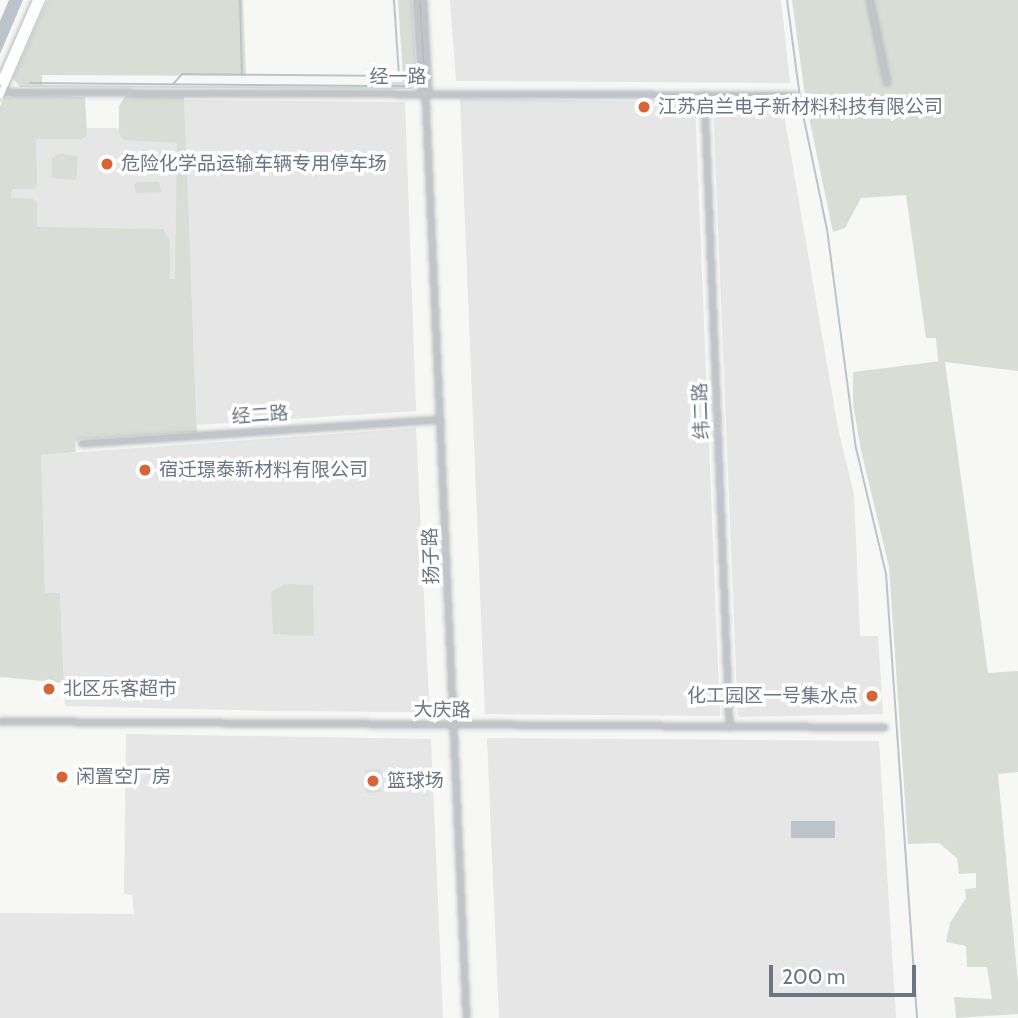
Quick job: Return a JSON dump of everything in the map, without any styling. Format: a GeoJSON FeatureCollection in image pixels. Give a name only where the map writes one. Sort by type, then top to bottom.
{"type":"FeatureCollection","features":[{"type":"Feature","properties":{"kind":"main road"},"geometry":{"type":"LineString","coordinates":[[0,82],[36,0]]}},
{"type":"Feature","properties":{"kind":"main road"},"geometry":{"type":"LineString","coordinates":[[1,93],[42,0]]}},
{"type":"Feature","properties":{"kind":"street","name":"扬子路"},"geometry":{"type":"LineString","coordinates":[[416,0],[425,93]]}},
{"type":"Feature","properties":{"kind":"street","name":"扬子路"},"geometry":{"type":"LineString","coordinates":[[422,0],[466,1018]]}},
{"type":"Feature","properties":{"kind":"street"},"geometry":{"type":"LineString","coordinates":[[870,0],[887,82]]}},
{"type":"Feature","properties":{"kind":"street","name":"经一路"},"geometry":{"type":"LineString","coordinates":[[1,93],[796,95]]}},
{"type":"Feature","properties":{"kind":"street","name":"纬二路"},"geometry":{"type":"LineString","coordinates":[[704,94],[729,727]]}},
{"type":"Feature","properties":{"kind":"street","name":"经二路"},"geometry":{"type":"LineString","coordinates":[[81,443],[440,419]]}},
{"type":"Feature","properties":{"kind":"street","name":"大庆路"},"geometry":{"type":"LineString","coordinates":[[0,721],[884,727]]}},
{"type":"Feature","properties":{"kind":"shaded area"},"geometry":{"type":"Polygon","coordinates":[[[9,0],[23,0],[0,54],[0,21],[9,0]]]}},
{"type":"Feature","properties":{"kind":"shaded area"},"geometry":{"type":"Polygon","coordinates":[[[48,0],[243,0],[246,76],[42,75],[42,85],[391,87],[392,82],[402,82],[403,77],[398,0],[412,0],[417,86],[412,89],[20,87],[13,78],[48,0]]]}},
{"type":"Feature","properties":{"kind":"shaded area"},"geometry":{"type":"Polygon","coordinates":[[[450,0],[781,0],[790,83],[456,81],[450,0]]]}},
{"type":"Feature","properties":{"kind":"shaded area"},"geometry":{"type":"Polygon","coordinates":[[[792,0],[1018,0],[1018,371],[945,362],[988,673],[1018,671],[1018,772],[998,774],[1018,983],[1018,1014],[956,1018],[954,997],[992,999],[987,967],[967,967],[966,946],[946,942],[950,923],[966,898],[965,889],[976,888],[976,873],[959,874],[957,858],[939,843],[908,844],[889,567],[861,450],[853,404],[853,372],[941,361],[938,361],[936,338],[926,338],[906,195],[861,198],[845,228],[833,232],[806,103],[792,0]]]}},
{"type":"Feature","properties":{"kind":"shaded area"},"geometry":{"type":"Polygon","coordinates":[[[20,95],[85,97],[87,135],[82,139],[36,139],[37,185],[33,189],[12,189],[11,198],[33,199],[37,203],[37,227],[163,229],[170,241],[170,279],[175,279],[177,143],[124,140],[119,133],[119,106],[125,96],[184,97],[197,432],[81,439],[75,442],[76,452],[41,455],[45,593],[60,593],[64,683],[0,677],[0,106],[5,98],[20,95]]]}},
{"type":"Feature","properties":{"kind":"shaded area"},"geometry":{"type":"Polygon","coordinates":[[[460,98],[695,103],[720,716],[485,714],[460,98]]]}},
{"type":"Feature","properties":{"kind":"shaded area"},"geometry":{"type":"Polygon","coordinates":[[[184,100],[405,102],[416,411],[197,425],[191,280],[0,278],[0,251],[24,127],[185,129],[184,100]]]}},
{"type":"Feature","properties":{"kind":"shaded area"},"geometry":{"type":"Polygon","coordinates":[[[713,103],[782,103],[838,428],[854,494],[860,636],[878,636],[883,714],[738,717],[713,103]]]}},
{"type":"Feature","properties":{"kind":"shaded area"},"geometry":{"type":"Polygon","coordinates":[[[60,153],[78,157],[76,180],[52,178],[52,158],[60,153]]]}},
{"type":"Feature","properties":{"kind":"shaded area"},"geometry":{"type":"Polygon","coordinates":[[[139,155],[159,156],[161,167],[137,166],[134,161],[139,155]]]}},
{"type":"Feature","properties":{"kind":"shaded area"},"geometry":{"type":"Polygon","coordinates":[[[137,182],[159,182],[162,192],[136,193],[134,185],[137,182]]]}},
{"type":"Feature","properties":{"kind":"shaded area"},"geometry":{"type":"Polygon","coordinates":[[[416,428],[429,703],[425,709],[421,712],[275,711],[65,706],[60,593],[45,593],[40,455],[416,428]]]}},
{"type":"Feature","properties":{"kind":"shaded area"},"geometry":{"type":"Polygon","coordinates":[[[285,584],[313,585],[314,636],[273,634],[271,592],[285,584]]]}},
{"type":"Feature","properties":{"kind":"shaded area"},"geometry":{"type":"Polygon","coordinates":[[[126,734],[431,739],[443,1018],[0,1018],[0,913],[134,914],[132,895],[124,894],[126,734]]]}},
{"type":"Feature","properties":{"kind":"shaded area"},"geometry":{"type":"Polygon","coordinates":[[[487,738],[879,741],[896,1018],[499,1018],[487,738]]]}},
{"type":"Feature","properties":{"kind":"shaded area","name":"篮球场"},"geometry":{"type":"Polygon","coordinates":[[[380,769],[381,792],[366,793],[365,770],[380,769]]]}},
{"type":"Feature","properties":{"kind":"shaded area"},"geometry":{"type":"Polygon","coordinates":[[[791,821],[835,821],[835,838],[791,838],[791,821]]]}},
{"type":"Feature","properties":{"kind":"waterway"},"geometry":{"type":"LineString","coordinates":[[240,0],[242,75]]}},
{"type":"Feature","properties":{"kind":"waterway"},"geometry":{"type":"LineString","coordinates":[[174,83],[182,74],[399,76],[394,0]]}},
{"type":"Feature","properties":{"kind":"waterway"},"geometry":{"type":"LineString","coordinates":[[787,0],[801,105],[827,229],[856,448],[886,574],[917,1018]]}},
{"type":"Feature","properties":{"kind":"waterway"},"geometry":{"type":"LineString","coordinates":[[30,83],[409,86]]}},
{"type":"Feature","properties":{"kind":"place","name":"江苏启兰电子新材料科技有限公司"},"geometry":{"type":"Point","coordinates":[644,107]}},
{"type":"Feature","properties":{"kind":"place","name":"危险化学品运输车辆专用停车场"},"geometry":{"type":"Point","coordinates":[107,164]}},
{"type":"Feature","properties":{"kind":"place","name":"宿迁璟泰新材料有限公司"},"geometry":{"type":"Point","coordinates":[145,470]}},
{"type":"Feature","properties":{"kind":"place","name":"北区乐客超市"},"geometry":{"type":"Point","coordinates":[49,689]}},
{"type":"Feature","properties":{"kind":"place","name":"化工园区一号集水点"},"geometry":{"type":"Point","coordinates":[872,696]}},
{"type":"Feature","properties":{"kind":"place","name":"闲置空厂房"},"geometry":{"type":"Point","coordinates":[62,777]}},
{"type":"Feature","properties":{"kind":"place","name":"篮球场"},"geometry":{"type":"Point","coordinates":[373,781]}}]}
